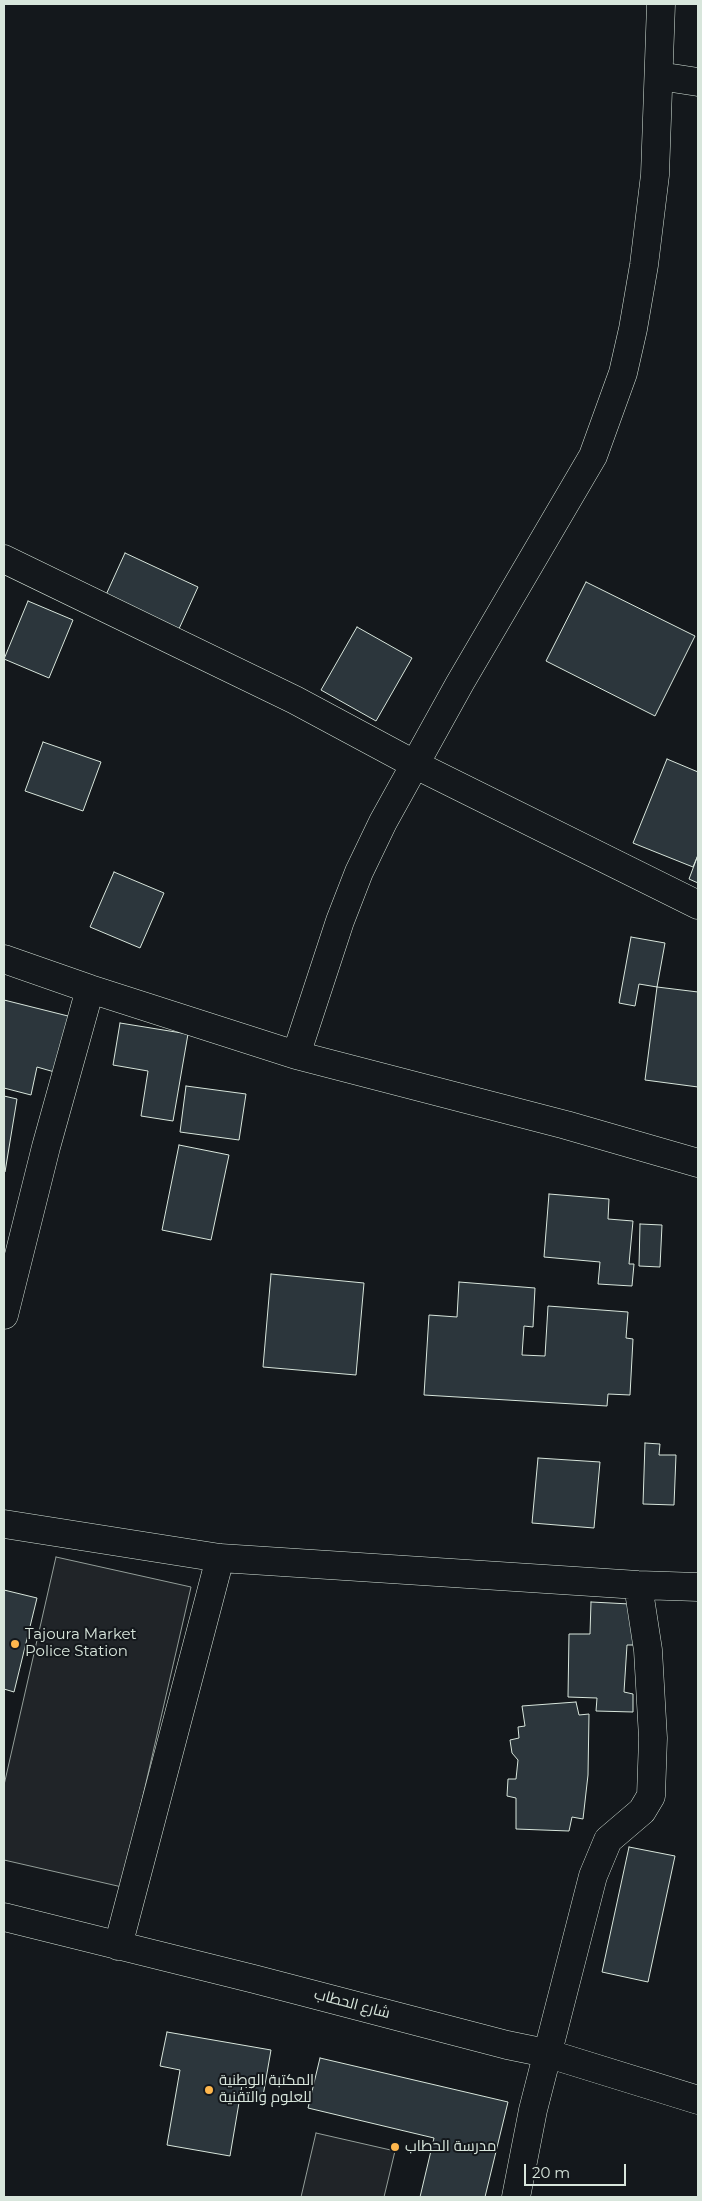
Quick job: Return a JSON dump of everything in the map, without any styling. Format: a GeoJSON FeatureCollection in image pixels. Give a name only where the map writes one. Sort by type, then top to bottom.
{"type":"FeatureCollection","features":[{"type":"Feature","properties":{"kind":"street"},"geometry":{"type":"LineString","coordinates":[[296,1055],[340,921],[359,872],[383,822],[501,613],[593,456],[620,383],[633,329],[644,265],[655,175],[661,4]]}},
{"type":"Feature","properties":{"kind":"street"},"geometry":{"type":"LineString","coordinates":[[659,76],[698,82]]}},
{"type":"Feature","properties":{"kind":"street"},"geometry":{"type":"LineString","coordinates":[[4,558],[296,700],[416,765],[698,905]]}},
{"type":"Feature","properties":{"kind":"street"},"geometry":{"type":"LineString","coordinates":[[4,959],[90,989],[296,1055],[566,1125],[698,1163]]}},
{"type":"Feature","properties":{"kind":"street"},"geometry":{"type":"LineString","coordinates":[[4,1314],[46,1147],[90,989]]}},
{"type":"Feature","properties":{"kind":"street"},"geometry":{"type":"LineString","coordinates":[[4,1524],[220,1558],[638,1585],[698,1587]]}},
{"type":"Feature","properties":{"kind":"street"},"geometry":{"type":"LineString","coordinates":[[118,1946],[220,1558]]}},
{"type":"Feature","properties":{"kind":"street"},"geometry":{"type":"LineString","coordinates":[[516,2197],[532,2110],[593,1876],[608,1840],[642,1810],[651,1796],[653,1738],[648,1650],[638,1585]]}},
{"type":"Feature","properties":{"kind":"street","name":"شارع الحطاب"},"geometry":{"type":"LineString","coordinates":[[4,1917],[254,1979],[507,2045],[546,2053],[698,2100]]}},
{"type":"Feature","properties":{"kind":"shaded area"},"geometry":{"type":"Polygon","coordinates":[[[56,1557],[191,1587],[122,1887],[4,1860],[4,1785],[56,1557]]]}},
{"type":"Feature","properties":{"kind":"shaded area"},"geometry":{"type":"Polygon","coordinates":[[[316,2133],[395,2151],[384,2197],[301,2197],[316,2133]]]}},
{"type":"Feature","properties":{"kind":"building"},"geometry":{"type":"Polygon","coordinates":[[[125,553],[198,587],[178,631],[105,597],[125,553]]]}},
{"type":"Feature","properties":{"kind":"building"},"geometry":{"type":"Polygon","coordinates":[[[586,582],[695,636],[655,716],[546,661],[586,582]]]}},
{"type":"Feature","properties":{"kind":"building"},"geometry":{"type":"Polygon","coordinates":[[[28,601],[73,620],[49,678],[4,659],[28,601]]]}},
{"type":"Feature","properties":{"kind":"building"},"geometry":{"type":"Polygon","coordinates":[[[357,627],[412,658],[376,721],[321,690],[357,627]]]}},
{"type":"Feature","properties":{"kind":"building"},"geometry":{"type":"Polygon","coordinates":[[[43,742],[101,762],[83,811],[25,791],[43,742]]]}},
{"type":"Feature","properties":{"kind":"building"},"geometry":{"type":"Polygon","coordinates":[[[667,759],[698,772],[698,855],[693,867],[633,843],[667,759]]]}},
{"type":"Feature","properties":{"kind":"building"},"geometry":{"type":"Polygon","coordinates":[[[698,855],[698,883],[689,879],[698,855]]]}},
{"type":"Feature","properties":{"kind":"building"},"geometry":{"type":"Polygon","coordinates":[[[114,872],[164,893],[140,948],[90,927],[114,872]]]}},
{"type":"Feature","properties":{"kind":"building"},"geometry":{"type":"Polygon","coordinates":[[[631,937],[665,943],[657,987],[639,984],[635,1006],[619,1003],[631,937]]]}},
{"type":"Feature","properties":{"kind":"building"},"geometry":{"type":"Polygon","coordinates":[[[657,987],[698,992],[698,1087],[645,1080],[657,987]]]}},
{"type":"Feature","properties":{"kind":"building"},"geometry":{"type":"Polygon","coordinates":[[[4,1000],[72,1017],[58,1073],[37,1067],[31,1095],[4,1088],[4,1000]]]}},
{"type":"Feature","properties":{"kind":"building"},"geometry":{"type":"Polygon","coordinates":[[[120,1023],[188,1034],[173,1121],[141,1116],[148,1071],[113,1065],[120,1023]]]}},
{"type":"Feature","properties":{"kind":"building"},"geometry":{"type":"Polygon","coordinates":[[[186,1086],[246,1094],[239,1140],[180,1132],[186,1086]]]}},
{"type":"Feature","properties":{"kind":"building"},"geometry":{"type":"Polygon","coordinates":[[[4,1096],[17,1099],[5,1172],[4,1172],[4,1096]]]}},
{"type":"Feature","properties":{"kind":"building"},"geometry":{"type":"Polygon","coordinates":[[[179,1145],[229,1155],[211,1240],[162,1230],[179,1145]]]}},
{"type":"Feature","properties":{"kind":"building"},"geometry":{"type":"Polygon","coordinates":[[[549,1194],[609,1199],[608,1219],[633,1221],[629,1264],[634,1264],[632,1286],[598,1284],[600,1262],[544,1257],[549,1194]]]}},
{"type":"Feature","properties":{"kind":"building"},"geometry":{"type":"Polygon","coordinates":[[[640,1224],[662,1225],[660,1267],[639,1266],[640,1224]]]}},
{"type":"Feature","properties":{"kind":"building"},"geometry":{"type":"Polygon","coordinates":[[[271,1274],[364,1283],[356,1375],[263,1367],[271,1274]]]}},
{"type":"Feature","properties":{"kind":"building"},"geometry":{"type":"Polygon","coordinates":[[[459,1282],[535,1288],[533,1327],[524,1326],[522,1355],[545,1356],[548,1306],[628,1312],[626,1338],[633,1339],[630,1395],[608,1394],[607,1406],[424,1395],[429,1315],[457,1317],[459,1282]]]}},
{"type":"Feature","properties":{"kind":"building"},"geometry":{"type":"Polygon","coordinates":[[[645,1443],[660,1444],[659,1455],[676,1455],[674,1505],[643,1504],[645,1443]]]}},
{"type":"Feature","properties":{"kind":"building"},"geometry":{"type":"Polygon","coordinates":[[[538,1458],[600,1462],[594,1528],[532,1523],[538,1458]]]}},
{"type":"Feature","properties":{"kind":"building","name":"Tajoura Market Police Station"},"geometry":{"type":"Polygon","coordinates":[[[4,1590],[37,1598],[14,1692],[4,1689],[4,1590]]]}},
{"type":"Feature","properties":{"kind":"building"},"geometry":{"type":"Polygon","coordinates":[[[591,1602],[630,1604],[634,1645],[627,1645],[624,1692],[633,1694],[633,1712],[596,1711],[597,1698],[568,1697],[569,1634],[590,1634],[591,1602]]]}},
{"type":"Feature","properties":{"kind":"building"},"geometry":{"type":"Polygon","coordinates":[[[576,1702],[579,1715],[589,1714],[588,1775],[583,1819],[572,1817],[569,1831],[516,1829],[516,1798],[507,1796],[508,1779],[516,1779],[518,1760],[512,1753],[510,1740],[519,1738],[518,1727],[525,1726],[522,1706],[576,1702]]]}},
{"type":"Feature","properties":{"kind":"building"},"geometry":{"type":"Polygon","coordinates":[[[629,1847],[675,1856],[648,1982],[602,1972],[629,1847]]]}},
{"type":"Feature","properties":{"kind":"building","name":"المكتبة الوطنية للعلوم والتقنية"},"geometry":{"type":"Polygon","coordinates":[[[167,2032],[271,2050],[263,2096],[242,2085],[230,2156],[167,2145],[180,2070],[160,2066],[167,2032]]]}},
{"type":"Feature","properties":{"kind":"building","name":"مدرسة الحطاب"},"geometry":{"type":"Polygon","coordinates":[[[320,2058],[508,2102],[485,2197],[420,2197],[434,2138],[308,2108],[320,2058]]]}},
{"type":"Feature","properties":{"kind":"place","name":"Tajoura Market Police Station"},"geometry":{"type":"Point","coordinates":[15,1644]}},
{"type":"Feature","properties":{"kind":"place","name":"المكتبة الوطنية للعلوم والتقنية"},"geometry":{"type":"Point","coordinates":[209,2090]}},
{"type":"Feature","properties":{"kind":"place","name":"مدرسة الحطاب"},"geometry":{"type":"Point","coordinates":[395,2147]}}]}
